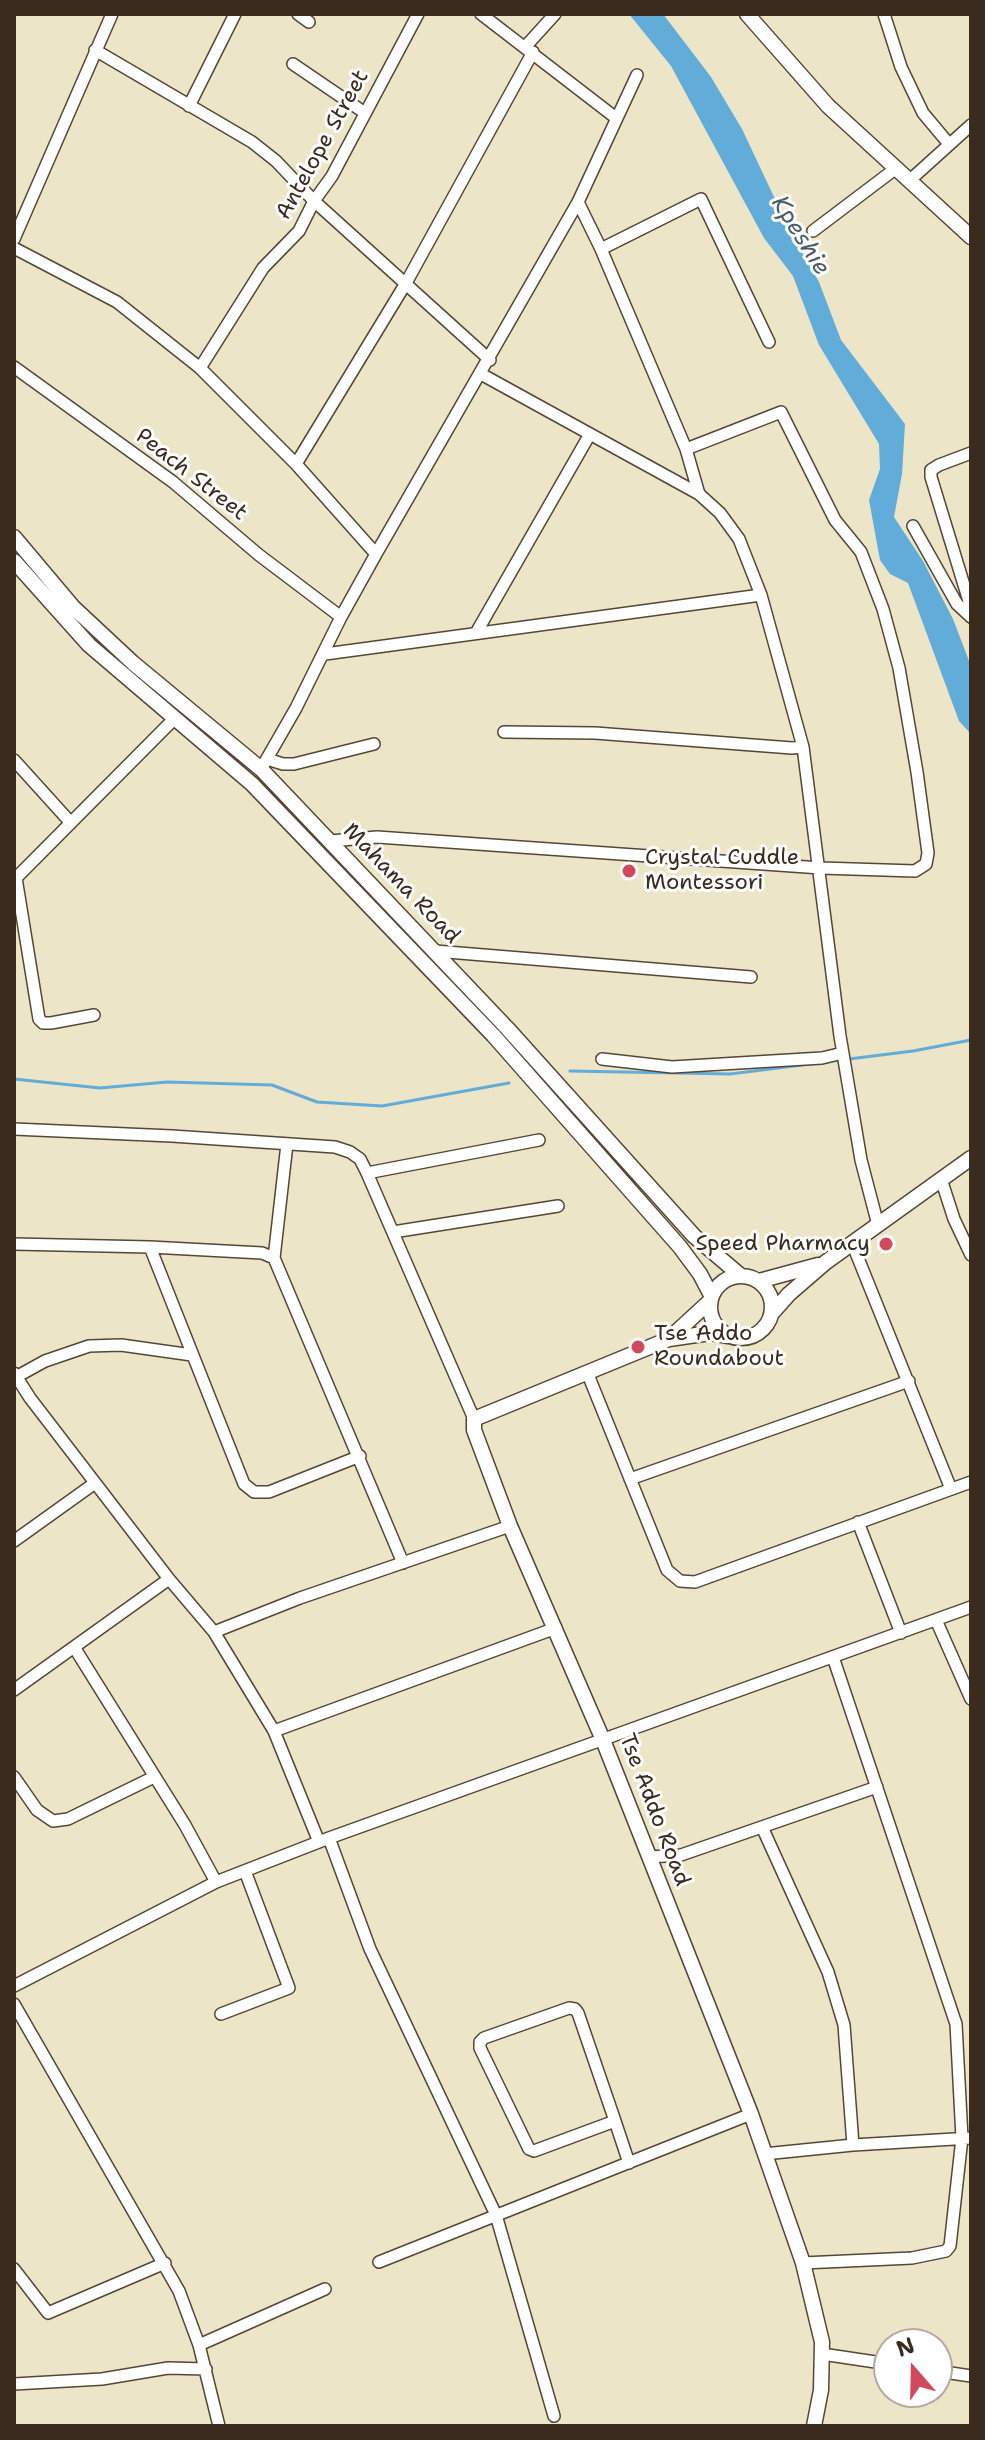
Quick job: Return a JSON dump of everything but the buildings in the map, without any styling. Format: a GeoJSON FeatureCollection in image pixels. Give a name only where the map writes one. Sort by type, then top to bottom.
{"type":"FeatureCollection","features":[{"type":"Feature","properties":{"kind":"street"},"geometry":{"type":"LineString","coordinates":[[14,239],[112,14]]}},
{"type":"Feature","properties":{"kind":"street"},"geometry":{"type":"LineString","coordinates":[[189,106],[235,14]]}},
{"type":"Feature","properties":{"kind":"street"},"geometry":{"type":"LineString","coordinates":[[298,14],[309,22]]}},
{"type":"Feature","properties":{"kind":"street","name":"Antelope Street"},"geometry":{"type":"LineString","coordinates":[[200,368],[263,268],[299,231],[314,201],[332,176],[418,14]]}},
{"type":"Feature","properties":{"kind":"street"},"geometry":{"type":"LineString","coordinates":[[481,14],[616,118]]}},
{"type":"Feature","properties":{"kind":"street"},"geometry":{"type":"LineString","coordinates":[[296,464],[406,283],[529,49],[555,14]]}},
{"type":"Feature","properties":{"kind":"street"},"geometry":{"type":"LineString","coordinates":[[747,14],[828,106],[971,237]]}},
{"type":"Feature","properties":{"kind":"street"},"geometry":{"type":"LineString","coordinates":[[884,14],[901,67],[923,113],[949,144]]}},
{"type":"Feature","properties":{"kind":"street"},"geometry":{"type":"LineString","coordinates":[[95,50],[252,142],[490,360]]}},
{"type":"Feature","properties":{"kind":"street"},"geometry":{"type":"LineString","coordinates":[[293,64],[365,113]]}},
{"type":"Feature","properties":{"kind":"street"},"geometry":{"type":"LineString","coordinates":[[374,744],[294,764],[264,764],[376,554],[578,202],[637,75]]}},
{"type":"Feature","properties":{"kind":"street"},"geometry":{"type":"LineString","coordinates":[[909,181],[971,125]]}},
{"type":"Feature","properties":{"kind":"street"},"geometry":{"type":"LineString","coordinates":[[813,231],[895,169]]}},
{"type":"Feature","properties":{"kind":"street"},"geometry":{"type":"LineString","coordinates":[[601,249],[701,199],[769,342]]}},
{"type":"Feature","properties":{"kind":"street"},"geometry":{"type":"LineString","coordinates":[[578,202],[686,449],[699,494]]}},
{"type":"Feature","properties":{"kind":"street"},"geometry":{"type":"LineString","coordinates":[[14,248],[117,302],[200,368],[296,464],[376,554]]}},
{"type":"Feature","properties":{"kind":"street","name":"Peach Street"},"geometry":{"type":"LineString","coordinates":[[14,367],[173,482],[259,555],[341,617]]}},
{"type":"Feature","properties":{"kind":"street"},"geometry":{"type":"LineString","coordinates":[[481,374],[699,494],[720,513],[739,539],[761,595],[803,747],[843,1054],[861,1160],[878,1225]]}},
{"type":"Feature","properties":{"kind":"street"},"geometry":{"type":"LineString","coordinates":[[330,841],[377,837],[821,868],[915,871],[926,864],[928,853],[917,772],[899,668],[883,609],[861,552],[835,520],[781,412],[686,449]]}},
{"type":"Feature","properties":{"kind":"street"},"geometry":{"type":"LineString","coordinates":[[476,633],[590,434]]}},
{"type":"Feature","properties":{"kind":"street"},"geometry":{"type":"LineString","coordinates":[[971,453],[939,465],[931,470],[931,477],[971,608]]}},
{"type":"Feature","properties":{"kind":"street"},"geometry":{"type":"LineString","coordinates":[[913,526],[957,604],[971,617]]}},
{"type":"Feature","properties":{"kind":"street","name":"Mahama Road"},"geometry":{"type":"LineString","coordinates":[[14,537],[73,607],[112,643],[264,764],[330,841],[435,951],[694,1236],[741,1276]]}},
{"type":"Feature","properties":{"kind":"street","name":"Mahama Road"},"geometry":{"type":"LineString","coordinates":[[14,561],[89,645],[252,784],[493,1035],[680,1247],[700,1274],[710,1298]]}},
{"type":"Feature","properties":{"kind":"street"},"geometry":{"type":"LineString","coordinates":[[325,654],[761,595]]}},
{"type":"Feature","properties":{"kind":"street"},"geometry":{"type":"LineString","coordinates":[[94,1015],[51,1023],[43,1023],[39,1019],[15,879],[174,719]]}},
{"type":"Feature","properties":{"kind":"street"},"geometry":{"type":"LineString","coordinates":[[504,732],[595,733],[803,747]]}},
{"type":"Feature","properties":{"kind":"street"},"geometry":{"type":"LineString","coordinates":[[14,760],[71,823]]}},
{"type":"Feature","properties":{"kind":"street"},"geometry":{"type":"LineString","coordinates":[[435,951],[751,977]]}},
{"type":"Feature","properties":{"kind":"street"},"geometry":{"type":"LineString","coordinates":[[602,1059],[672,1067],[843,1054]]}},
{"type":"Feature","properties":{"kind":"street"},"geometry":{"type":"LineString","coordinates":[[14,1129],[335,1147],[350,1152],[360,1159],[367,1173],[474,1419],[669,1339],[710,1333],[749,1338],[768,1324],[772,1313],[772,1301],[759,1281]]}},
{"type":"Feature","properties":{"kind":"street"},"geometry":{"type":"LineString","coordinates":[[367,1173],[539,1140]]}},
{"type":"Feature","properties":{"kind":"street"},"geometry":{"type":"LineString","coordinates":[[287,1144],[274,1258],[403,1563]]}},
{"type":"Feature","properties":{"kind":"street"},"geometry":{"type":"LineString","coordinates":[[772,1313],[826,1262],[971,1158]]}},
{"type":"Feature","properties":{"kind":"street"},"geometry":{"type":"LineString","coordinates":[[941,1179],[954,1219],[971,1255]]}},
{"type":"Feature","properties":{"kind":"street"},"geometry":{"type":"LineString","coordinates":[[393,1232],[558,1206]]}},
{"type":"Feature","properties":{"kind":"street"},"geometry":{"type":"LineString","coordinates":[[852,1243],[951,1489]]}},
{"type":"Feature","properties":{"kind":"street"},"geometry":{"type":"LineString","coordinates":[[14,1244],[262,1253],[274,1258]]}},
{"type":"Feature","properties":{"kind":"street"},"geometry":{"type":"LineString","coordinates":[[150,1247],[244,1484],[254,1492],[269,1492],[360,1456]]}},
{"type":"Feature","properties":{"kind":"street"},"geometry":{"type":"LineString","coordinates":[[669,1339],[710,1298],[718,1285],[729,1278],[741,1276],[759,1281],[826,1262]]}},
{"type":"Feature","properties":{"kind":"street"},"geometry":{"type":"LineString","coordinates":[[710,1298],[712,1322],[727,1336]]}},
{"type":"Feature","properties":{"kind":"street"},"geometry":{"type":"LineString","coordinates":[[192,1355],[121,1345],[89,1346],[15,1375],[169,1579],[214,1632],[274,1731],[370,1949],[496,2215],[554,2416]]}},
{"type":"Feature","properties":{"kind":"street"},"geometry":{"type":"LineString","coordinates":[[587,1372],[667,1570],[680,1581],[695,1582],[971,1482]]}},
{"type":"Feature","properties":{"kind":"street"},"geometry":{"type":"LineString","coordinates":[[630,1479],[909,1381]]}},
{"type":"Feature","properties":{"kind":"street","name":"Tse Addo Road"},"geometry":{"type":"LineString","coordinates":[[474,1419],[474,1430],[510,1526],[603,1740],[751,2114],[803,2263],[816,2312],[822,2354],[821,2390],[814,2426]]}},
{"type":"Feature","properties":{"kind":"street"},"geometry":{"type":"LineString","coordinates":[[14,1541],[95,1483]]}},
{"type":"Feature","properties":{"kind":"street"},"geometry":{"type":"LineString","coordinates":[[858,1522],[901,1633]]}},
{"type":"Feature","properties":{"kind":"street"},"geometry":{"type":"LineString","coordinates":[[214,1632],[300,1598],[510,1526]]}},
{"type":"Feature","properties":{"kind":"street"},"geometry":{"type":"LineString","coordinates":[[14,1690],[169,1579]]}},
{"type":"Feature","properties":{"kind":"street"},"geometry":{"type":"LineString","coordinates":[[14,1986],[216,1882],[324,1840],[971,1607]]}},
{"type":"Feature","properties":{"kind":"street"},"geometry":{"type":"LineString","coordinates":[[936,1620],[971,1699]]}},
{"type":"Feature","properties":{"kind":"street"},"geometry":{"type":"LineString","coordinates":[[274,1731],[556,1628]]}},
{"type":"Feature","properties":{"kind":"street"},"geometry":{"type":"LineString","coordinates":[[74,1647],[185,1825],[216,1882]]}},
{"type":"Feature","properties":{"kind":"street"},"geometry":{"type":"LineString","coordinates":[[803,2263],[912,2258],[946,2251],[950,2246],[966,2138],[956,2024],[833,1657]]}},
{"type":"Feature","properties":{"kind":"street"},"geometry":{"type":"LineString","coordinates":[[14,1777],[37,1810],[53,1821],[68,1819],[154,1777]]}},
{"type":"Feature","properties":{"kind":"street"},"geometry":{"type":"LineString","coordinates":[[649,1857],[681,1855],[877,1787]]}},
{"type":"Feature","properties":{"kind":"street"},"geometry":{"type":"LineString","coordinates":[[762,1827],[828,1972],[844,2025],[853,2145]]}},
{"type":"Feature","properties":{"kind":"street"},"geometry":{"type":"LineString","coordinates":[[221,2014],[289,1988],[245,1871]]}},
{"type":"Feature","properties":{"kind":"street"},"geometry":{"type":"LineString","coordinates":[[14,2004],[165,2263],[192,2322],[219,2426]]}},
{"type":"Feature","properties":{"kind":"street"},"geometry":{"type":"LineString","coordinates":[[615,2121],[534,2151],[529,2149],[480,2048],[480,2042],[555,2013],[575,2009],[615,2121],[629,2163]]}},
{"type":"Feature","properties":{"kind":"street"},"geometry":{"type":"LineString","coordinates":[[956,2024],[971,2023]]}},
{"type":"Feature","properties":{"kind":"street"},"geometry":{"type":"LineString","coordinates":[[379,2262],[751,2114]]}},
{"type":"Feature","properties":{"kind":"street"},"geometry":{"type":"LineString","coordinates":[[764,2154],[966,2138]]}},
{"type":"Feature","properties":{"kind":"street"},"geometry":{"type":"LineString","coordinates":[[14,2269],[48,2313],[165,2263]]}},
{"type":"Feature","properties":{"kind":"street"},"geometry":{"type":"LineString","coordinates":[[199,2345],[325,2289]]}},
{"type":"Feature","properties":{"kind":"street"},"geometry":{"type":"LineString","coordinates":[[822,2354],[873,2362]]}},
{"type":"Feature","properties":{"kind":"street"},"geometry":{"type":"LineString","coordinates":[[14,2384],[102,2379],[168,2368],[206,2369]]}},
{"type":"Feature","properties":{"kind":"water"},"geometry":{"type":"Polygon","coordinates":[[[629,14],[663,14],[711,77],[742,129],[791,233],[819,282],[841,340],[905,424],[902,474],[894,517],[923,561],[953,619],[971,666],[971,734],[959,721],[908,583],[890,574],[880,560],[869,500],[880,469],[879,444],[819,345],[793,276],[764,238],[671,66],[629,14]]]}},
{"type":"Feature","properties":{"kind":"waterway"},"geometry":{"type":"LineString","coordinates":[[849,1059],[971,1040]]}},
{"type":"Feature","properties":{"kind":"waterway"},"geometry":{"type":"LineString","coordinates":[[570,1071],[730,1074],[810,1064]]}},
{"type":"Feature","properties":{"kind":"waterway"},"geometry":{"type":"LineString","coordinates":[[14,1079],[100,1088],[167,1082],[272,1085],[317,1102],[382,1106],[509,1083]]}},
{"type":"Feature","properties":{"kind":"place","name":"Crystal Cuddle Montessori"},"geometry":{"type":"Point","coordinates":[629,871]}},
{"type":"Feature","properties":{"kind":"place","name":"Speed Pharmacy"},"geometry":{"type":"Point","coordinates":[886,1244]}},
{"type":"Feature","properties":{"kind":"place","name":"Tse Addo Roundabout"},"geometry":{"type":"Point","coordinates":[638,1347]}},
{"type":"Feature","properties":{"kind":"water label","name":"Kpeshie"},"geometry":{"type":"Point","coordinates":[800,236]}}]}
